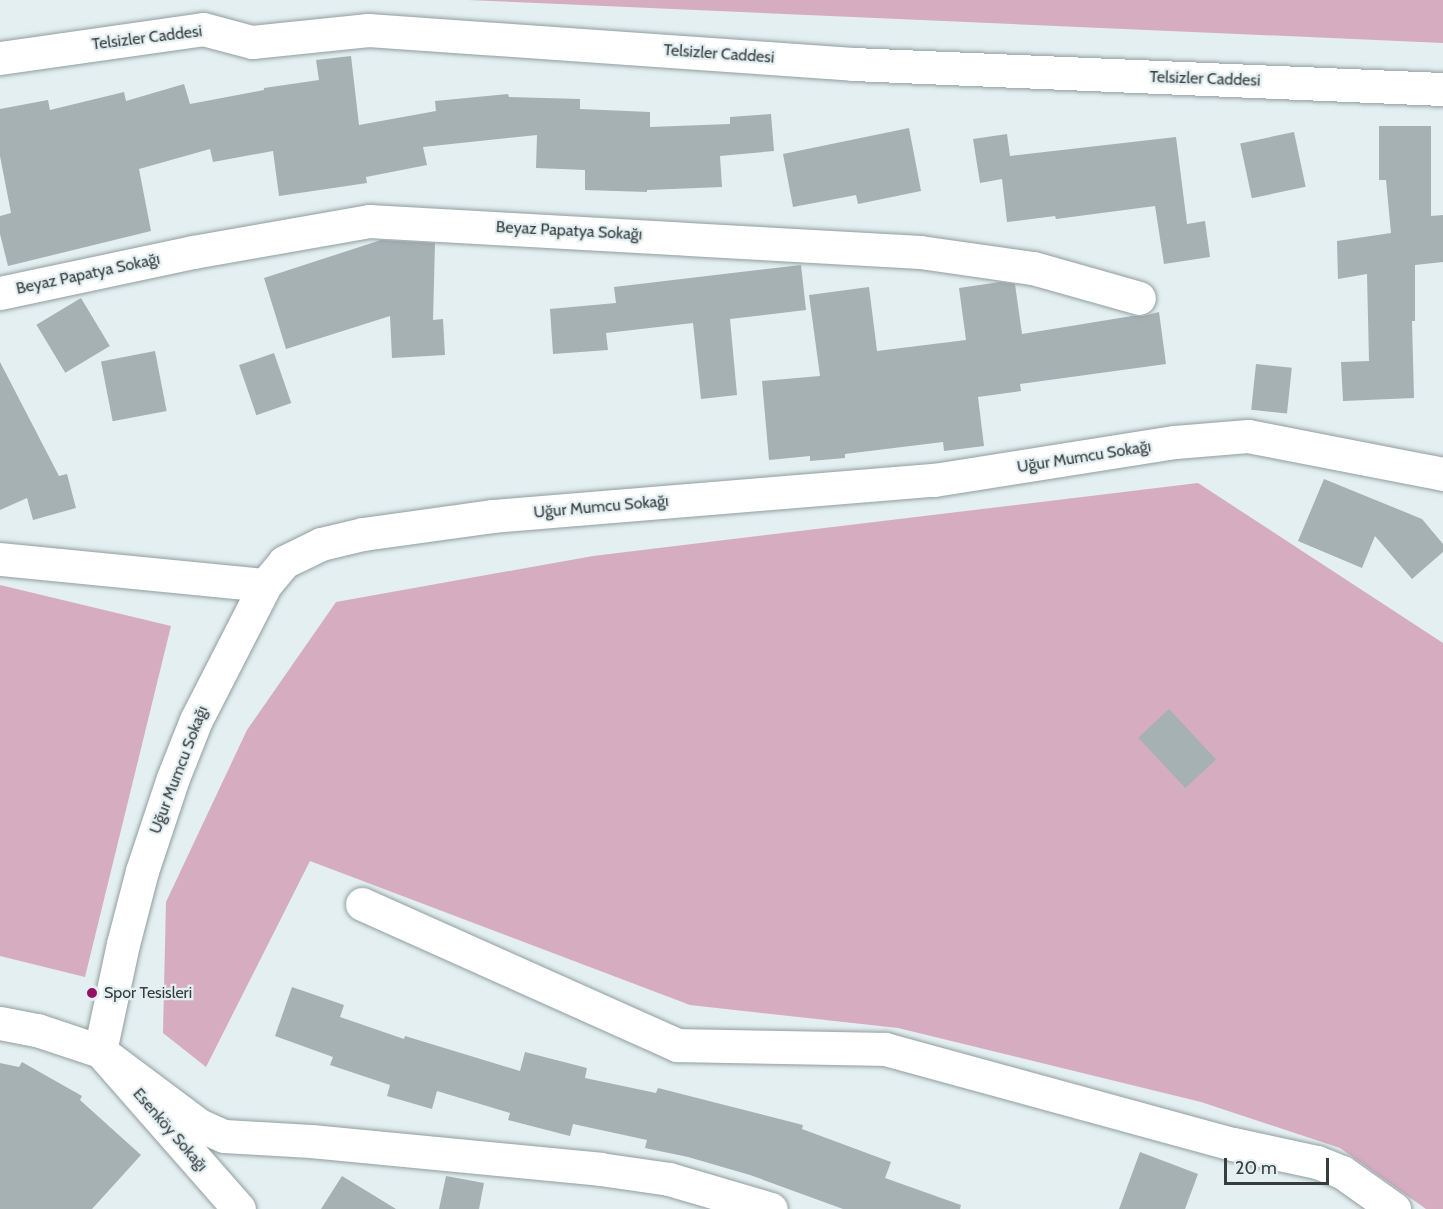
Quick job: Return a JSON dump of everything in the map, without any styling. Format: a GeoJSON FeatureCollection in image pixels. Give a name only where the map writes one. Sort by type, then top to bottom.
{"type":"FeatureCollection","features":[{"type":"Feature","properties":{"kind":"street","name":"Telsizler Caddesi"},"geometry":{"type":"LineString","coordinates":[[0,58],[203,29],[252,42],[368,30],[853,64],[1443,88]]}},
{"type":"Feature","properties":{"kind":"street","name":"Beyaz Papatya Sokağı"},"geometry":{"type":"LineString","coordinates":[[0,293],[193,252],[369,221],[920,252],[1033,268],[1139,298]]}},
{"type":"Feature","properties":{"kind":"street","name":"Uğur Mumcu Sokağı"},"geometry":{"type":"LineString","coordinates":[[100,1051],[123,944],[142,871],[173,778],[196,720],[265,585],[284,562],[302,551],[363,534],[492,516],[934,480],[1175,442],[1248,436],[1443,474]]}},
{"type":"Feature","properties":{"kind":"street"},"geometry":{"type":"LineString","coordinates":[[0,560],[265,585]]}},
{"type":"Feature","properties":{"kind":"street"},"geometry":{"type":"LineString","coordinates":[[362,904],[661,1040],[677,1045],[885,1049],[1233,1144],[1317,1162],[1342,1172],[1394,1209]]}},
{"type":"Feature","properties":{"kind":"street"},"geometry":{"type":"LineString","coordinates":[[0,1023],[37,1030],[100,1051],[199,1125],[224,1136],[311,1141],[600,1169],[669,1179],[771,1209]]}},
{"type":"Feature","properties":{"kind":"street","name":"Esenköy Sokağı"},"geometry":{"type":"LineString","coordinates":[[100,1051],[239,1209]]}},
{"type":"Feature","properties":{"kind":"shaded area"},"geometry":{"type":"Polygon","coordinates":[[[468,0],[1443,0],[1443,43],[468,0]]]}},
{"type":"Feature","properties":{"kind":"shaded area"},"geometry":{"type":"Polygon","coordinates":[[[1198,483],[1443,643],[1443,1209],[1426,1209],[1340,1148],[1201,1102],[898,1028],[690,1005],[310,861],[206,1067],[163,1033],[166,902],[247,730],[336,602],[593,556],[1198,483]]]}},
{"type":"Feature","properties":{"kind":"shaded area"},"geometry":{"type":"Polygon","coordinates":[[[0,585],[171,626],[85,977],[0,956],[0,585]]]}},
{"type":"Feature","properties":{"kind":"building"},"geometry":{"type":"Polygon","coordinates":[[[351,56],[359,125],[436,111],[435,101],[508,94],[509,97],[580,99],[580,109],[650,112],[650,127],[730,124],[730,117],[771,114],[774,151],[720,156],[722,187],[647,190],[647,192],[585,190],[585,170],[536,168],[537,135],[423,147],[427,165],[366,177],[367,183],[279,196],[273,151],[213,162],[210,149],[139,169],[151,231],[8,266],[0,234],[0,216],[11,213],[0,156],[0,109],[48,100],[50,110],[124,92],[126,101],[184,84],[190,104],[264,90],[264,88],[319,80],[316,60],[351,56]]]}},
{"type":"Feature","properties":{"kind":"building"},"geometry":{"type":"Polygon","coordinates":[[[1379,126],[1431,126],[1431,216],[1443,215],[1443,262],[1415,265],[1415,321],[1412,321],[1414,398],[1343,401],[1341,362],[1369,361],[1367,274],[1338,279],[1337,241],[1391,233],[1386,180],[1379,180],[1379,126]]]}},
{"type":"Feature","properties":{"kind":"building"},"geometry":{"type":"Polygon","coordinates":[[[909,128],[921,191],[858,204],[856,195],[793,207],[783,154],[909,128]]]}},
{"type":"Feature","properties":{"kind":"building"},"geometry":{"type":"Polygon","coordinates":[[[1294,132],[1306,187],[1252,198],[1240,143],[1294,132]]]}},
{"type":"Feature","properties":{"kind":"building"},"geometry":{"type":"Polygon","coordinates":[[[1007,134],[1010,156],[1176,137],[1187,224],[1205,221],[1210,257],[1164,264],[1155,206],[1056,219],[1055,216],[1007,222],[1002,179],[980,183],[973,139],[1007,134]]]}},
{"type":"Feature","properties":{"kind":"building"},"geometry":{"type":"Polygon","coordinates":[[[381,240],[435,243],[433,320],[443,319],[445,355],[392,358],[390,316],[286,349],[264,278],[381,240]]]}},
{"type":"Feature","properties":{"kind":"building"},"geometry":{"type":"Polygon","coordinates":[[[801,265],[806,310],[730,319],[737,395],[701,399],[693,323],[606,333],[608,350],[553,354],[550,309],[616,303],[614,287],[801,265]]]}},
{"type":"Feature","properties":{"kind":"building"},"geometry":{"type":"Polygon","coordinates":[[[1000,282],[1015,284],[1022,334],[1159,312],[1166,364],[1020,384],[1021,391],[978,397],[984,446],[944,451],[943,442],[845,454],[845,458],[810,461],[810,456],[769,460],[762,381],[820,376],[809,295],[869,287],[877,351],[966,340],[959,288],[1000,282]]]}},
{"type":"Feature","properties":{"kind":"building"},"geometry":{"type":"Polygon","coordinates":[[[81,298],[110,346],[65,373],[36,325],[81,298]]]}},
{"type":"Feature","properties":{"kind":"building"},"geometry":{"type":"Polygon","coordinates":[[[155,351],[167,411],[113,421],[101,361],[155,351]]]}},
{"type":"Feature","properties":{"kind":"building"},"geometry":{"type":"Polygon","coordinates":[[[274,353],[291,403],[256,415],[239,365],[274,353]]]}},
{"type":"Feature","properties":{"kind":"building"},"geometry":{"type":"Polygon","coordinates":[[[0,362],[59,476],[67,474],[76,508],[33,520],[27,498],[0,510],[0,362]]]}},
{"type":"Feature","properties":{"kind":"building"},"geometry":{"type":"Polygon","coordinates":[[[1256,364],[1292,368],[1287,414],[1251,410],[1256,364]]]}},
{"type":"Feature","properties":{"kind":"building"},"geometry":{"type":"Polygon","coordinates":[[[1324,479],[1422,519],[1443,544],[1443,552],[1412,579],[1375,536],[1362,568],[1298,541],[1324,479]]]}},
{"type":"Feature","properties":{"kind":"building"},"geometry":{"type":"Polygon","coordinates":[[[1169,709],[1216,759],[1185,788],[1138,738],[1169,709]]]}},
{"type":"Feature","properties":{"kind":"building"},"geometry":{"type":"Polygon","coordinates":[[[292,987],[344,1005],[340,1017],[404,1039],[405,1036],[520,1071],[525,1052],[587,1068],[585,1078],[656,1093],[658,1088],[803,1125],[802,1129],[891,1162],[885,1178],[961,1205],[960,1209],[843,1209],[750,1175],[688,1157],[645,1148],[647,1140],[573,1124],[570,1136],[508,1120],[510,1113],[437,1091],[432,1109],[387,1096],[390,1085],[330,1065],[333,1057],[275,1036],[292,987]]]}},
{"type":"Feature","properties":{"kind":"building"},"geometry":{"type":"Polygon","coordinates":[[[22,1062],[82,1096],[80,1100],[141,1155],[92,1209],[0,1209],[0,1063],[19,1067],[22,1062]]]}},
{"type":"Feature","properties":{"kind":"building"},"geometry":{"type":"Polygon","coordinates":[[[1140,1152],[1198,1174],[1185,1209],[1119,1209],[1140,1152]]]}},
{"type":"Feature","properties":{"kind":"building"},"geometry":{"type":"Polygon","coordinates":[[[342,1176],[396,1209],[321,1209],[342,1176]]]}},
{"type":"Feature","properties":{"kind":"building"},"geometry":{"type":"Polygon","coordinates":[[[446,1176],[484,1183],[479,1209],[439,1209],[446,1176]]]}},
{"type":"Feature","properties":{"kind":"place","name":"Spor Tesisleri"},"geometry":{"type":"Point","coordinates":[92,993]}}]}
